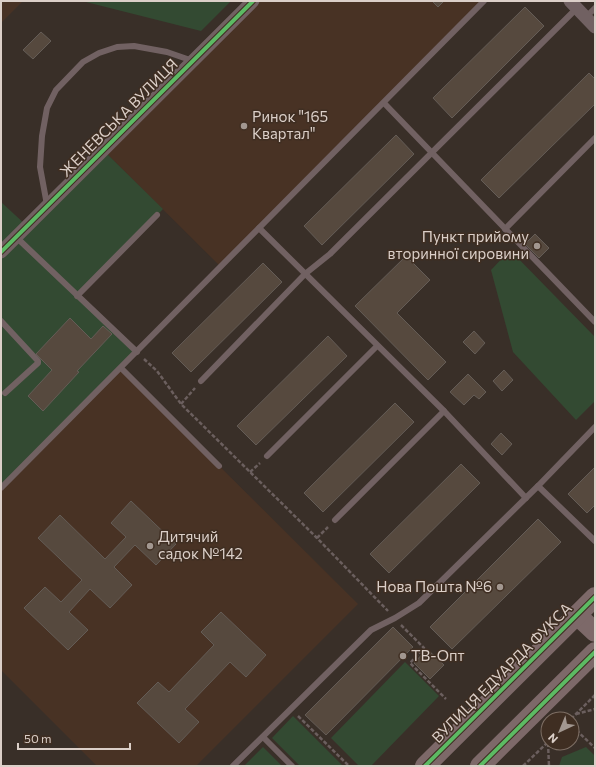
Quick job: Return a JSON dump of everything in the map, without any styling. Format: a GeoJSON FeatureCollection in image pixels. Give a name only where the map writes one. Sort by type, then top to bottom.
{"type":"FeatureCollection","features":[{"type":"Feature","properties":{"kind":"main road","name":"ВУЛИЦЯ ЕДУАРДА ФУКСА"},"geometry":{"type":"LineString","coordinates":[[425,766],[595,598]]}},
{"type":"Feature","properties":{"kind":"main road"},"geometry":{"type":"LineString","coordinates":[[578,615],[595,632]]}},
{"type":"Feature","properties":{"kind":"main road"},"geometry":{"type":"LineString","coordinates":[[480,766],[595,652]]}},
{"type":"Feature","properties":{"kind":"street","name":"ЖЕНЕВСЬКА ВУЛИЦЯ"},"geometry":{"type":"LineString","coordinates":[[1,252],[253,1]]}},
{"type":"Feature","properties":{"kind":"street"},"geometry":{"type":"LineString","coordinates":[[577,9],[595,27]]}},
{"type":"Feature","properties":{"kind":"lane"},"geometry":{"type":"LineString","coordinates":[[1,488],[484,1]]}},
{"type":"Feature","properties":{"kind":"lane"},"geometry":{"type":"LineString","coordinates":[[201,381],[305,274],[330,254],[577,9],[595,8]]}},
{"type":"Feature","properties":{"kind":"lane"},"geometry":{"type":"LineString","coordinates":[[48,206],[40,167],[42,136],[47,108],[56,90],[83,62],[99,53],[117,47],[134,46],[167,52],[193,61]]}},
{"type":"Feature","properties":{"kind":"lane"},"geometry":{"type":"LineString","coordinates":[[384,102],[595,322]]}},
{"type":"Feature","properties":{"kind":"lane"},"geometry":{"type":"LineString","coordinates":[[505,229],[595,138]]}},
{"type":"Feature","properties":{"kind":"lane"},"geometry":{"type":"LineString","coordinates":[[77,296],[157,215]]}},
{"type":"Feature","properties":{"kind":"lane"},"geometry":{"type":"LineString","coordinates":[[259,228],[444,411],[526,498]]}},
{"type":"Feature","properties":{"kind":"lane"},"geometry":{"type":"LineString","coordinates":[[16,237],[137,352]]}},
{"type":"Feature","properties":{"kind":"lane"},"geometry":{"type":"LineString","coordinates":[[1,321],[38,361],[38,363],[5,393]]}},
{"type":"Feature","properties":{"kind":"lane"},"geometry":{"type":"LineString","coordinates":[[267,456],[377,346]]}},
{"type":"Feature","properties":{"kind":"lane"},"geometry":{"type":"LineString","coordinates":[[121,368],[219,466]]}},
{"type":"Feature","properties":{"kind":"lane"},"geometry":{"type":"LineString","coordinates":[[335,520],[444,411]]}},
{"type":"Feature","properties":{"kind":"lane"},"geometry":{"type":"LineString","coordinates":[[233,766],[371,630],[395,618],[419,603],[538,486],[595,427]]}},
{"type":"Feature","properties":{"kind":"lane"},"geometry":{"type":"LineString","coordinates":[[538,486],[595,541]]}},
{"type":"Feature","properties":{"kind":"lane"},"geometry":{"type":"LineString","coordinates":[[263,737],[292,766]]}},
{"type":"Feature","properties":{"kind":"path"},"geometry":{"type":"LineString","coordinates":[[137,352],[157,371],[181,404],[317,538],[424,648],[410,663],[446,699]]}},
{"type":"Feature","properties":{"kind":"path"},"geometry":{"type":"LineString","coordinates":[[181,404],[201,381]]}},
{"type":"Feature","properties":{"kind":"path"},"geometry":{"type":"LineString","coordinates":[[317,538],[335,520]]}},
{"type":"Feature","properties":{"kind":"path"},"geometry":{"type":"LineString","coordinates":[[579,711],[595,695]]}},
{"type":"Feature","properties":{"kind":"path"},"geometry":{"type":"LineString","coordinates":[[292,709],[349,766]]}},
{"type":"Feature","properties":{"kind":"path"},"geometry":{"type":"LineString","coordinates":[[580,713],[595,709]]}},
{"type":"Feature","properties":{"kind":"path"},"geometry":{"type":"LineString","coordinates":[[580,734],[595,748]]}},
{"type":"Feature","properties":{"kind":"path"},"geometry":{"type":"LineString","coordinates":[[523,766],[540,750]]}},
{"type":"Feature","properties":{"kind":"path"},"geometry":{"type":"LineString","coordinates":[[548,751],[549,766]]}},
{"type":"Feature","properties":{"kind":"shaded area"},"geometry":{"type":"Polygon","coordinates":[[[1,1],[23,1],[1,23],[1,1]]]}},
{"type":"Feature","properties":{"kind":"shaded area","name":"Ринок \"165 Квартал\""},"geometry":{"type":"Polygon","coordinates":[[[253,1],[484,1],[221,267],[103,150],[253,1]]]}},
{"type":"Feature","properties":{"kind":"shaded area","name":"Дитячий садок №142"},"geometry":{"type":"Polygon","coordinates":[[[121,368],[358,604],[196,766],[97,766],[1,670],[1,488],[121,368]]]}},
{"type":"Feature","properties":{"kind":"green space"},"geometry":{"type":"Polygon","coordinates":[[[82,1],[231,1],[201,31],[82,1]]]}},
{"type":"Feature","properties":{"kind":"green space"},"geometry":{"type":"Polygon","coordinates":[[[103,150],[163,209],[78,296],[137,352],[1,488],[1,202],[27,226],[103,150]]]}},
{"type":"Feature","properties":{"kind":"green space"},"geometry":{"type":"Polygon","coordinates":[[[510,250],[595,337],[595,401],[576,420],[513,352],[491,270],[510,250]]]}},
{"type":"Feature","properties":{"kind":"green space"},"geometry":{"type":"Polygon","coordinates":[[[405,662],[439,696],[371,766],[359,766],[331,738],[405,662]]]}},
{"type":"Feature","properties":{"kind":"green space"},"geometry":{"type":"Polygon","coordinates":[[[293,716],[343,766],[300,766],[272,738],[293,716]]]}},
{"type":"Feature","properties":{"kind":"green space"},"geometry":{"type":"Polygon","coordinates":[[[263,747],[282,766],[244,766],[263,747]]]}},
{"type":"Feature","properties":{"kind":"green space"},"geometry":{"type":"Polygon","coordinates":[[[586,747],[595,756],[595,766],[559,766],[562,757],[580,751],[580,750],[586,747]]]}},
{"type":"Feature","properties":{"kind":"building"},"geometry":{"type":"Polygon","coordinates":[[[432,1],[444,1],[438,7],[432,1]]]}},
{"type":"Feature","properties":{"kind":"building"},"geometry":{"type":"Polygon","coordinates":[[[525,7],[544,26],[452,118],[433,98],[525,7]]]}},
{"type":"Feature","properties":{"kind":"building"},"geometry":{"type":"Polygon","coordinates":[[[41,32],[51,41],[33,59],[23,50],[41,32]]]}},
{"type":"Feature","properties":{"kind":"building"},"geometry":{"type":"Polygon","coordinates":[[[589,73],[595,79],[595,104],[499,198],[481,180],[589,73]]]}},
{"type":"Feature","properties":{"kind":"building"},"geometry":{"type":"Polygon","coordinates":[[[396,135],[414,154],[322,245],[304,226],[396,135]]]}},
{"type":"Feature","properties":{"kind":"building","name":"Пункт прийому вторинної сировини"},"geometry":{"type":"Polygon","coordinates":[[[535,234],[549,248],[539,258],[525,244],[535,234]]]}},
{"type":"Feature","properties":{"kind":"building"},"geometry":{"type":"Polygon","coordinates":[[[406,256],[430,280],[397,313],[446,362],[428,380],[355,306],[406,256]]]}},
{"type":"Feature","properties":{"kind":"building"},"geometry":{"type":"Polygon","coordinates":[[[263,263],[282,282],[191,372],[172,353],[263,263]]]}},
{"type":"Feature","properties":{"kind":"building"},"geometry":{"type":"Polygon","coordinates":[[[70,318],[91,339],[103,326],[112,334],[77,371],[79,372],[43,411],[28,396],[52,370],[36,354],[70,318]]]}},
{"type":"Feature","properties":{"kind":"building"},"geometry":{"type":"Polygon","coordinates":[[[474,331],[485,343],[475,354],[463,342],[474,331]]]}},
{"type":"Feature","properties":{"kind":"building"},"geometry":{"type":"Polygon","coordinates":[[[328,336],[347,356],[256,445],[237,426],[328,336]]]}},
{"type":"Feature","properties":{"kind":"building"},"geometry":{"type":"Polygon","coordinates":[[[504,370],[513,380],[502,391],[493,381],[504,370]]]}},
{"type":"Feature","properties":{"kind":"building"},"geometry":{"type":"Polygon","coordinates":[[[468,374],[486,392],[479,399],[474,395],[464,405],[450,392],[468,374]]]}},
{"type":"Feature","properties":{"kind":"building"},"geometry":{"type":"Polygon","coordinates":[[[395,403],[414,422],[323,512],[304,493],[395,403]]]}},
{"type":"Feature","properties":{"kind":"building"},"geometry":{"type":"Polygon","coordinates":[[[501,433],[512,444],[502,455],[491,444],[501,433]]]}},
{"type":"Feature","properties":{"kind":"building"},"geometry":{"type":"Polygon","coordinates":[[[461,464],[480,483],[389,573],[370,554],[461,464]]]}},
{"type":"Feature","properties":{"kind":"building"},"geometry":{"type":"Polygon","coordinates":[[[595,467],[595,505],[587,513],[568,494],[595,467]]]}},
{"type":"Feature","properties":{"kind":"building"},"geometry":{"type":"Polygon","coordinates":[[[131,501],[176,544],[156,565],[135,545],[114,567],[132,585],[110,608],[90,589],[69,612],[88,630],[68,650],[24,608],[45,587],[61,602],[82,580],[38,538],[60,515],[105,559],[126,537],[111,523],[131,501]]]}},
{"type":"Feature","properties":{"kind":"building"},"geometry":{"type":"Polygon","coordinates":[[[538,519],[561,542],[452,649],[430,627],[538,519]]]}},
{"type":"Feature","properties":{"kind":"building"},"geometry":{"type":"Polygon","coordinates":[[[221,612],[266,655],[246,677],[230,662],[185,709],[199,722],[179,743],[137,703],[158,682],[169,692],[214,645],[201,632],[221,612]]]}},
{"type":"Feature","properties":{"kind":"building"},"geometry":{"type":"Polygon","coordinates":[[[393,627],[413,647],[326,735],[305,715],[393,627]]]}},
{"type":"Feature","properties":{"kind":"building"},"geometry":{"type":"Polygon","coordinates":[[[427,649],[444,665],[430,679],[414,663],[427,649]]]}},
{"type":"Feature","properties":{"kind":"cycle path"},"geometry":{"type":"LineString","coordinates":[[1,252],[253,1]]}},
{"type":"Feature","properties":{"kind":"cycle path"},"geometry":{"type":"LineString","coordinates":[[425,766],[595,597]]}},
{"type":"Feature","properties":{"kind":"cycle path"},"geometry":{"type":"LineString","coordinates":[[480,766],[595,652]]}},
{"type":"Feature","properties":{"kind":"place","name":"Ринок \"165 Квартал\""},"geometry":{"type":"Point","coordinates":[244,126]}},
{"type":"Feature","properties":{"kind":"place","name":"Пункт прийому вторинної сировини"},"geometry":{"type":"Point","coordinates":[537,246]}},
{"type":"Feature","properties":{"kind":"place","name":"Дитячий садок №142"},"geometry":{"type":"Point","coordinates":[150,546]}},
{"type":"Feature","properties":{"kind":"place","name":"Нова Пошта №6"},"geometry":{"type":"Point","coordinates":[500,587]}},
{"type":"Feature","properties":{"kind":"place","name":"ТВ-Опт"},"geometry":{"type":"Point","coordinates":[403,656]}}]}
